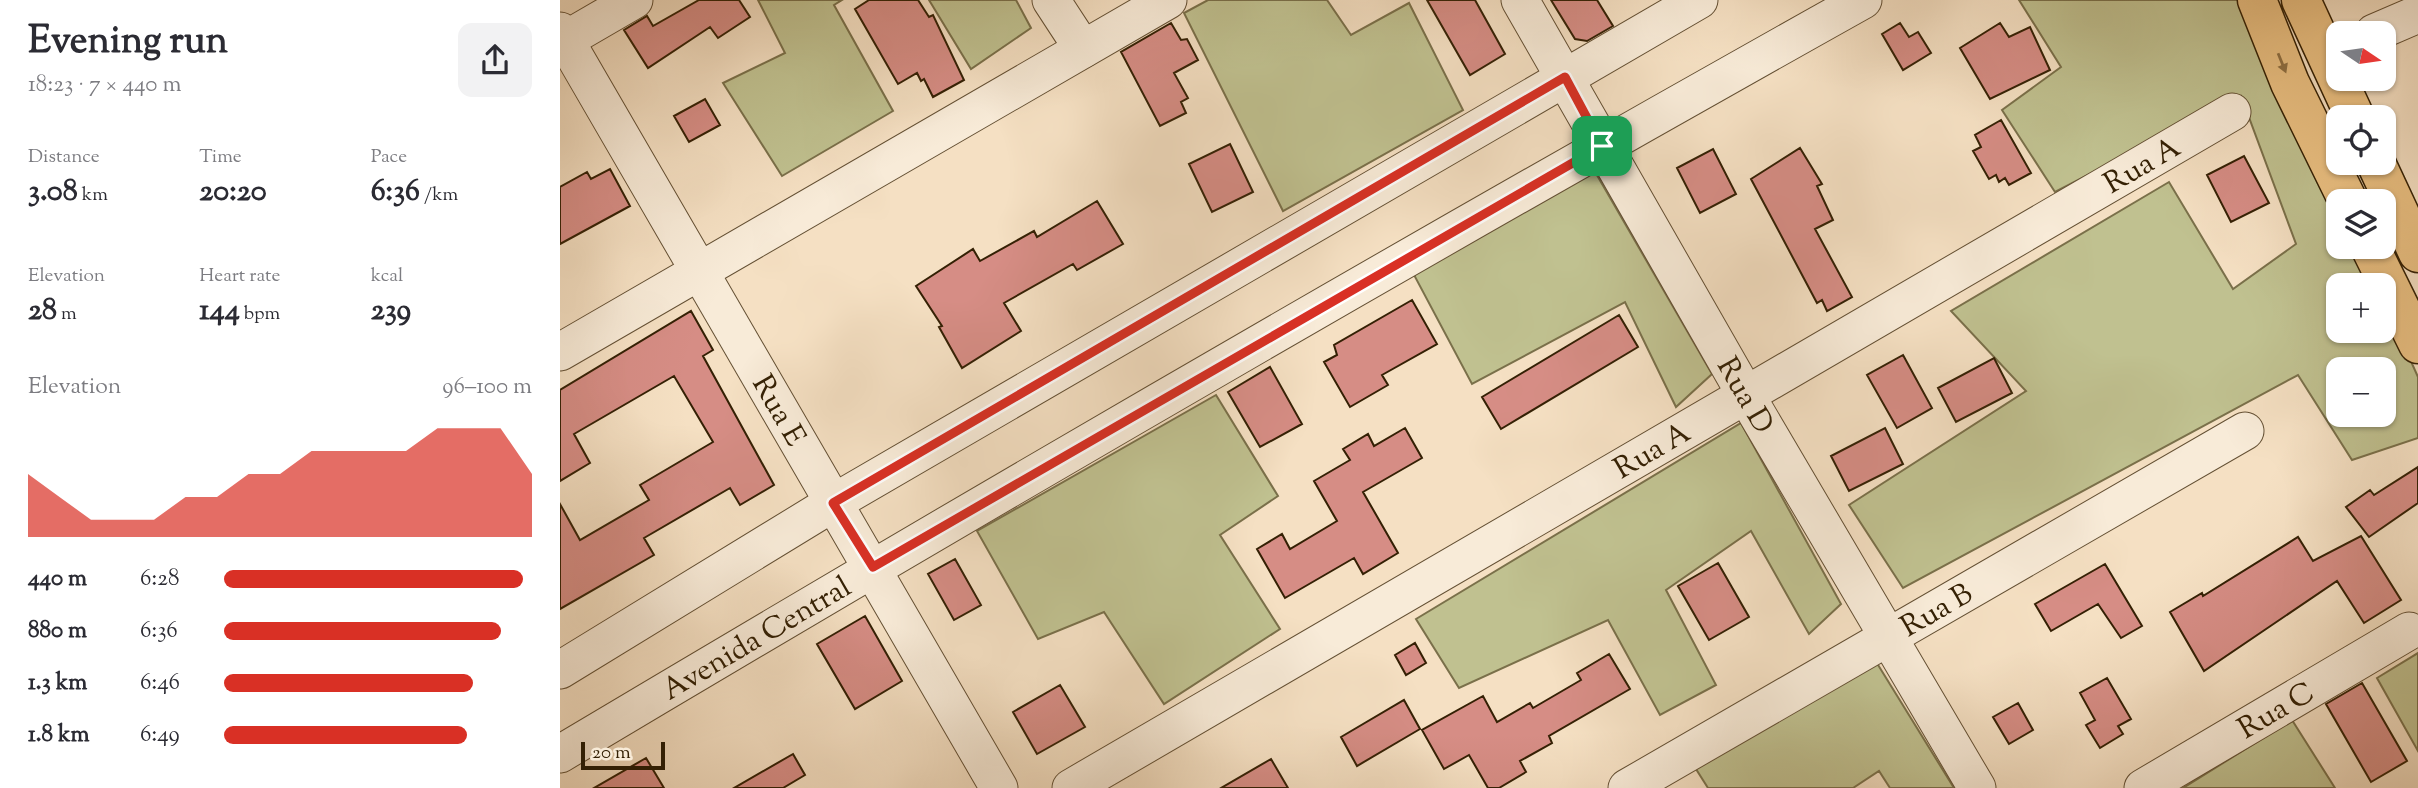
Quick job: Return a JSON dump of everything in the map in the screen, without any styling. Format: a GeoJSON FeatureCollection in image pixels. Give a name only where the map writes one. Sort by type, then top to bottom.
{"type":"FeatureCollection","features":[{"type":"Feature","properties":{"kind":"main road"},"geometry":{"type":"LineString","coordinates":[[2257,0],[2290,83],[2342,189]]}},
{"type":"Feature","properties":{"kind":"main road"},"geometry":{"type":"LineString","coordinates":[[2301,0],[2326,42]]}},
{"type":"Feature","properties":{"kind":"main road"},"geometry":{"type":"LineString","coordinates":[[2382,175],[2418,253]]}},
{"type":"Feature","properties":{"kind":"main road"},"geometry":{"type":"LineString","coordinates":[[2376,259],[2418,344]]}},
{"type":"Feature","properties":{"kind":"street"},"geometry":{"type":"LineString","coordinates":[[562,38],[634,0]]}},
{"type":"Feature","properties":{"kind":"street"},"geometry":{"type":"LineString","coordinates":[[1051,0],[1083,49]]}},
{"type":"Feature","properties":{"kind":"street"},"geometry":{"type":"LineString","coordinates":[[560,352],[1168,0]]}},
{"type":"Feature","properties":{"kind":"street","name":"Rua D"},"geometry":{"type":"LineString","coordinates":[[1520,0],[1747,397],[1977,788]]}},
{"type":"Feature","properties":{"kind":"street"},"geometry":{"type":"LineString","coordinates":[[560,670],[833,503],[1699,0]]}},
{"type":"Feature","properties":{"kind":"street","name":"Avenida Central"},"geometry":{"type":"LineString","coordinates":[[560,754],[873,567],[1602,146],[1863,0]]}},
{"type":"Feature","properties":{"kind":"street"},"geometry":{"type":"LineString","coordinates":[[2396,24],[2418,14]]}},
{"type":"Feature","properties":{"kind":"street","name":"Rua E"},"geometry":{"type":"LineString","coordinates":[[562,38],[873,567],[999,788]]}},
{"type":"Feature","properties":{"kind":"street","name":"Rua A"},"geometry":{"type":"LineString","coordinates":[[1071,788],[1747,397],[2232,112]]}},
{"type":"Feature","properties":{"kind":"street","name":"Rua B"},"geometry":{"type":"LineString","coordinates":[[1627,788],[2245,431]]}},
{"type":"Feature","properties":{"kind":"street","name":"Rua C"},"geometry":{"type":"LineString","coordinates":[[2143,788],[2409,631]]}},
{"type":"Feature","properties":{"kind":"green space"},"geometry":{"type":"Polygon","coordinates":[[[758,0],[842,0],[834,5],[893,111],[782,176],[723,83],[785,53],[758,0]]]}},
{"type":"Feature","properties":{"kind":"green space"},"geometry":{"type":"Polygon","coordinates":[[[929,0],[1016,0],[1031,28],[971,69],[929,0]]]}},
{"type":"Feature","properties":{"kind":"green space"},"geometry":{"type":"Polygon","coordinates":[[[1208,0],[1327,0],[1351,35],[1409,3],[1463,110],[1283,211],[1184,13],[1208,0]]]}},
{"type":"Feature","properties":{"kind":"green space"},"geometry":{"type":"Polygon","coordinates":[[[2019,0],[2247,0],[2333,189],[2326,189],[2326,259],[2364,259],[2371,273],[2326,273],[2326,343],[2396,343],[2396,328],[2418,377],[2418,438],[2352,460],[2331,427],[2396,427],[2396,357],[2326,357],[2326,419],[2298,375],[1903,588],[1849,505],[2026,391],[1951,311],[2169,182],[2233,289],[2296,244],[2241,96],[2055,192],[2002,110],[2061,67],[2019,0]]]}},
{"type":"Feature","properties":{"kind":"green space"},"geometry":{"type":"Polygon","coordinates":[[[1594,170],[1712,374],[1676,407],[1625,302],[1472,384],[1413,273],[1594,170]]]}},
{"type":"Feature","properties":{"kind":"green space"},"geometry":{"type":"Polygon","coordinates":[[[1216,395],[1278,496],[1220,535],[1280,629],[1164,704],[1104,612],[1038,639],[977,531],[1216,395]]]}},
{"type":"Feature","properties":{"kind":"green space"},"geometry":{"type":"Polygon","coordinates":[[[1741,423],[1841,604],[1809,634],[1751,531],[1666,590],[1716,685],[1660,715],[1608,620],[1459,688],[1416,619],[1741,423]]]}},
{"type":"Feature","properties":{"kind":"green space"},"geometry":{"type":"Polygon","coordinates":[[[2418,653],[2418,751],[2377,678],[2418,653]]]}},
{"type":"Feature","properties":{"kind":"green space"},"geometry":{"type":"Polygon","coordinates":[[[1875,660],[1954,788],[1890,788],[1879,771],[1853,788],[1708,788],[1696,769],[1875,660]]]}},
{"type":"Feature","properties":{"kind":"green space"},"geometry":{"type":"Polygon","coordinates":[[[2292,720],[2335,788],[2183,788],[2292,720]]]}},
{"type":"Feature","properties":{"kind":"building"},"geometry":{"type":"Polygon","coordinates":[[[699,0],[739,0],[750,17],[718,38],[710,27],[648,68],[624,30],[647,16],[653,26],[699,0]]]}},
{"type":"Feature","properties":{"kind":"building"},"geometry":{"type":"Polygon","coordinates":[[[869,0],[918,0],[929,17],[933,15],[964,80],[933,97],[924,79],[921,81],[917,73],[898,84],[855,9],[869,0]]]}},
{"type":"Feature","properties":{"kind":"building"},"geometry":{"type":"Polygon","coordinates":[[[1427,0],[1475,0],[1505,54],[1470,75],[1427,0]]]}},
{"type":"Feature","properties":{"kind":"building"},"geometry":{"type":"Polygon","coordinates":[[[1551,0],[1597,0],[1613,26],[1587,41],[1575,39],[1551,0]]]}},
{"type":"Feature","properties":{"kind":"building"},"geometry":{"type":"Polygon","coordinates":[[[1171,23],[1181,40],[1187,39],[1198,60],[1174,73],[1188,98],[1181,102],[1186,113],[1160,126],[1121,52],[1171,23]]]}},
{"type":"Feature","properties":{"kind":"building"},"geometry":{"type":"Polygon","coordinates":[[[1900,23],[1909,37],[1918,32],[1931,53],[1903,70],[1882,34],[1900,23]]]}},
{"type":"Feature","properties":{"kind":"building"},"geometry":{"type":"Polygon","coordinates":[[[2000,23],[2009,37],[2030,27],[2050,70],[1990,99],[1960,48],[2000,23]]]}},
{"type":"Feature","properties":{"kind":"building"},"geometry":{"type":"Polygon","coordinates":[[[705,99],[720,125],[689,142],[674,116],[705,99]]]}},
{"type":"Feature","properties":{"kind":"building"},"geometry":{"type":"Polygon","coordinates":[[[2001,120],[2031,173],[2009,185],[2005,178],[1999,182],[1996,175],[1989,179],[1973,151],[1981,147],[1975,135],[2001,120]]]}},
{"type":"Feature","properties":{"kind":"building"},"geometry":{"type":"Polygon","coordinates":[[[1230,144],[1253,192],[1212,212],[1189,164],[1230,144]]]}},
{"type":"Feature","properties":{"kind":"building"},"geometry":{"type":"Polygon","coordinates":[[[1800,148],[1822,184],[1817,186],[1833,220],[1815,229],[1852,297],[1827,311],[1822,300],[1817,303],[1751,179],[1800,148]]]}},
{"type":"Feature","properties":{"kind":"building"},"geometry":{"type":"Polygon","coordinates":[[[1713,149],[1736,194],[1700,213],[1677,168],[1713,149]]]}},
{"type":"Feature","properties":{"kind":"building"},"geometry":{"type":"Polygon","coordinates":[[[2244,156],[2269,203],[2231,222],[2207,175],[2244,156]]]}},
{"type":"Feature","properties":{"kind":"building"},"geometry":{"type":"Polygon","coordinates":[[[610,169],[630,206],[560,244],[560,187],[587,172],[591,179],[610,169]]]}},
{"type":"Feature","properties":{"kind":"building"},"geometry":{"type":"Polygon","coordinates":[[[1097,201],[1123,244],[1077,270],[1073,264],[1004,303],[1021,331],[962,368],[939,327],[942,326],[916,286],[973,249],[980,261],[1034,231],[1037,237],[1097,201]]]}},
{"type":"Feature","properties":{"kind":"building"},"geometry":{"type":"Polygon","coordinates":[[[1412,300],[1437,344],[1382,375],[1388,385],[1350,407],[1324,362],[1337,355],[1334,345],[1412,300]]]}},
{"type":"Feature","properties":{"kind":"building"},"geometry":{"type":"Polygon","coordinates":[[[691,311],[713,350],[703,356],[774,485],[740,505],[730,488],[644,538],[654,555],[560,609],[560,504],[580,540],[649,500],[640,485],[713,442],[674,376],[574,434],[590,463],[560,481],[560,390],[691,311]]]}},
{"type":"Feature","properties":{"kind":"building"},"geometry":{"type":"Polygon","coordinates":[[[1619,315],[1638,347],[1501,429],[1482,397],[1619,315]]]}},
{"type":"Feature","properties":{"kind":"building"},"geometry":{"type":"Polygon","coordinates":[[[1903,355],[1932,408],[1897,428],[1867,375],[1903,355]]]}},
{"type":"Feature","properties":{"kind":"building"},"geometry":{"type":"Polygon","coordinates":[[[1994,358],[2012,393],[1956,422],[1938,388],[1994,358]]]}},
{"type":"Feature","properties":{"kind":"building"},"geometry":{"type":"Polygon","coordinates":[[[1270,367],[1302,424],[1260,447],[1228,392],[1270,367]]]}},
{"type":"Feature","properties":{"kind":"building"},"geometry":{"type":"Polygon","coordinates":[[[1405,428],[1422,458],[1363,492],[1398,553],[1363,574],[1354,558],[1285,598],[1257,549],[1282,534],[1290,549],[1337,521],[1314,481],[1350,460],[1343,449],[1368,434],[1374,446],[1405,428]]]}},
{"type":"Feature","properties":{"kind":"building"},"geometry":{"type":"Polygon","coordinates":[[[1885,428],[1903,464],[1849,491],[1831,456],[1885,428]]]}},
{"type":"Feature","properties":{"kind":"building"},"geometry":{"type":"Polygon","coordinates":[[[2418,467],[2418,503],[2369,537],[2346,507],[2370,490],[2374,495],[2418,467]]]}},
{"type":"Feature","properties":{"kind":"building"},"geometry":{"type":"Polygon","coordinates":[[[2361,536],[2401,600],[2364,623],[2337,581],[2204,671],[2170,612],[2202,593],[2203,596],[2298,537],[2313,561],[2361,536]]]}},
{"type":"Feature","properties":{"kind":"building"},"geometry":{"type":"Polygon","coordinates":[[[955,559],[981,605],[954,620],[928,574],[955,559]]]}},
{"type":"Feature","properties":{"kind":"building"},"geometry":{"type":"Polygon","coordinates":[[[1718,563],[1749,617],[1709,640],[1678,586],[1718,563]]]}},
{"type":"Feature","properties":{"kind":"building"},"geometry":{"type":"Polygon","coordinates":[[[2105,564],[2142,626],[2121,638],[2098,604],[2051,631],[2035,604],[2105,564]]]}},
{"type":"Feature","properties":{"kind":"building"},"geometry":{"type":"Polygon","coordinates":[[[865,616],[902,681],[855,709],[817,644],[865,616]]]}},
{"type":"Feature","properties":{"kind":"building"},"geometry":{"type":"Polygon","coordinates":[[[1415,643],[1426,663],[1406,675],[1395,655],[1415,643]]]}},
{"type":"Feature","properties":{"kind":"building"},"geometry":{"type":"Polygon","coordinates":[[[1609,654],[1630,689],[1549,736],[1552,743],[1520,761],[1526,772],[1499,788],[1488,788],[1469,755],[1444,769],[1422,730],[1483,696],[1497,722],[1530,703],[1533,708],[1581,680],[1577,673],[1609,654]]]}},
{"type":"Feature","properties":{"kind":"building"},"geometry":{"type":"Polygon","coordinates":[[[2107,678],[2131,719],[2118,726],[2123,734],[2100,748],[2086,725],[2095,720],[2080,693],[2107,678]]]}},
{"type":"Feature","properties":{"kind":"building"},"geometry":{"type":"Polygon","coordinates":[[[2362,683],[2407,761],[2371,782],[2326,704],[2362,683]]]}},
{"type":"Feature","properties":{"kind":"building"},"geometry":{"type":"Polygon","coordinates":[[[1060,685],[1085,727],[1037,754],[1013,712],[1060,685]]]}},
{"type":"Feature","properties":{"kind":"building"},"geometry":{"type":"Polygon","coordinates":[[[1404,700],[1420,729],[1357,766],[1341,737],[1404,700]]]}},
{"type":"Feature","properties":{"kind":"building"},"geometry":{"type":"Polygon","coordinates":[[[2018,703],[2033,730],[2009,744],[1993,717],[2018,703]]]}},
{"type":"Feature","properties":{"kind":"building"},"geometry":{"type":"Polygon","coordinates":[[[793,754],[805,775],[783,788],[734,788],[793,754]]]}},
{"type":"Feature","properties":{"kind":"building"},"geometry":{"type":"Polygon","coordinates":[[[646,758],[664,788],[594,788],[646,758]]]}},
{"type":"Feature","properties":{"kind":"building"},"geometry":{"type":"Polygon","coordinates":[[[1271,759],[1288,788],[1221,788],[1271,759]]]}},
{"type":"Feature","properties":{"kind":"route"},"geometry":{"type":"LineString","coordinates":[[1565,77],[1602,146],[873,567],[833,503],[1565,77]]}}]}
